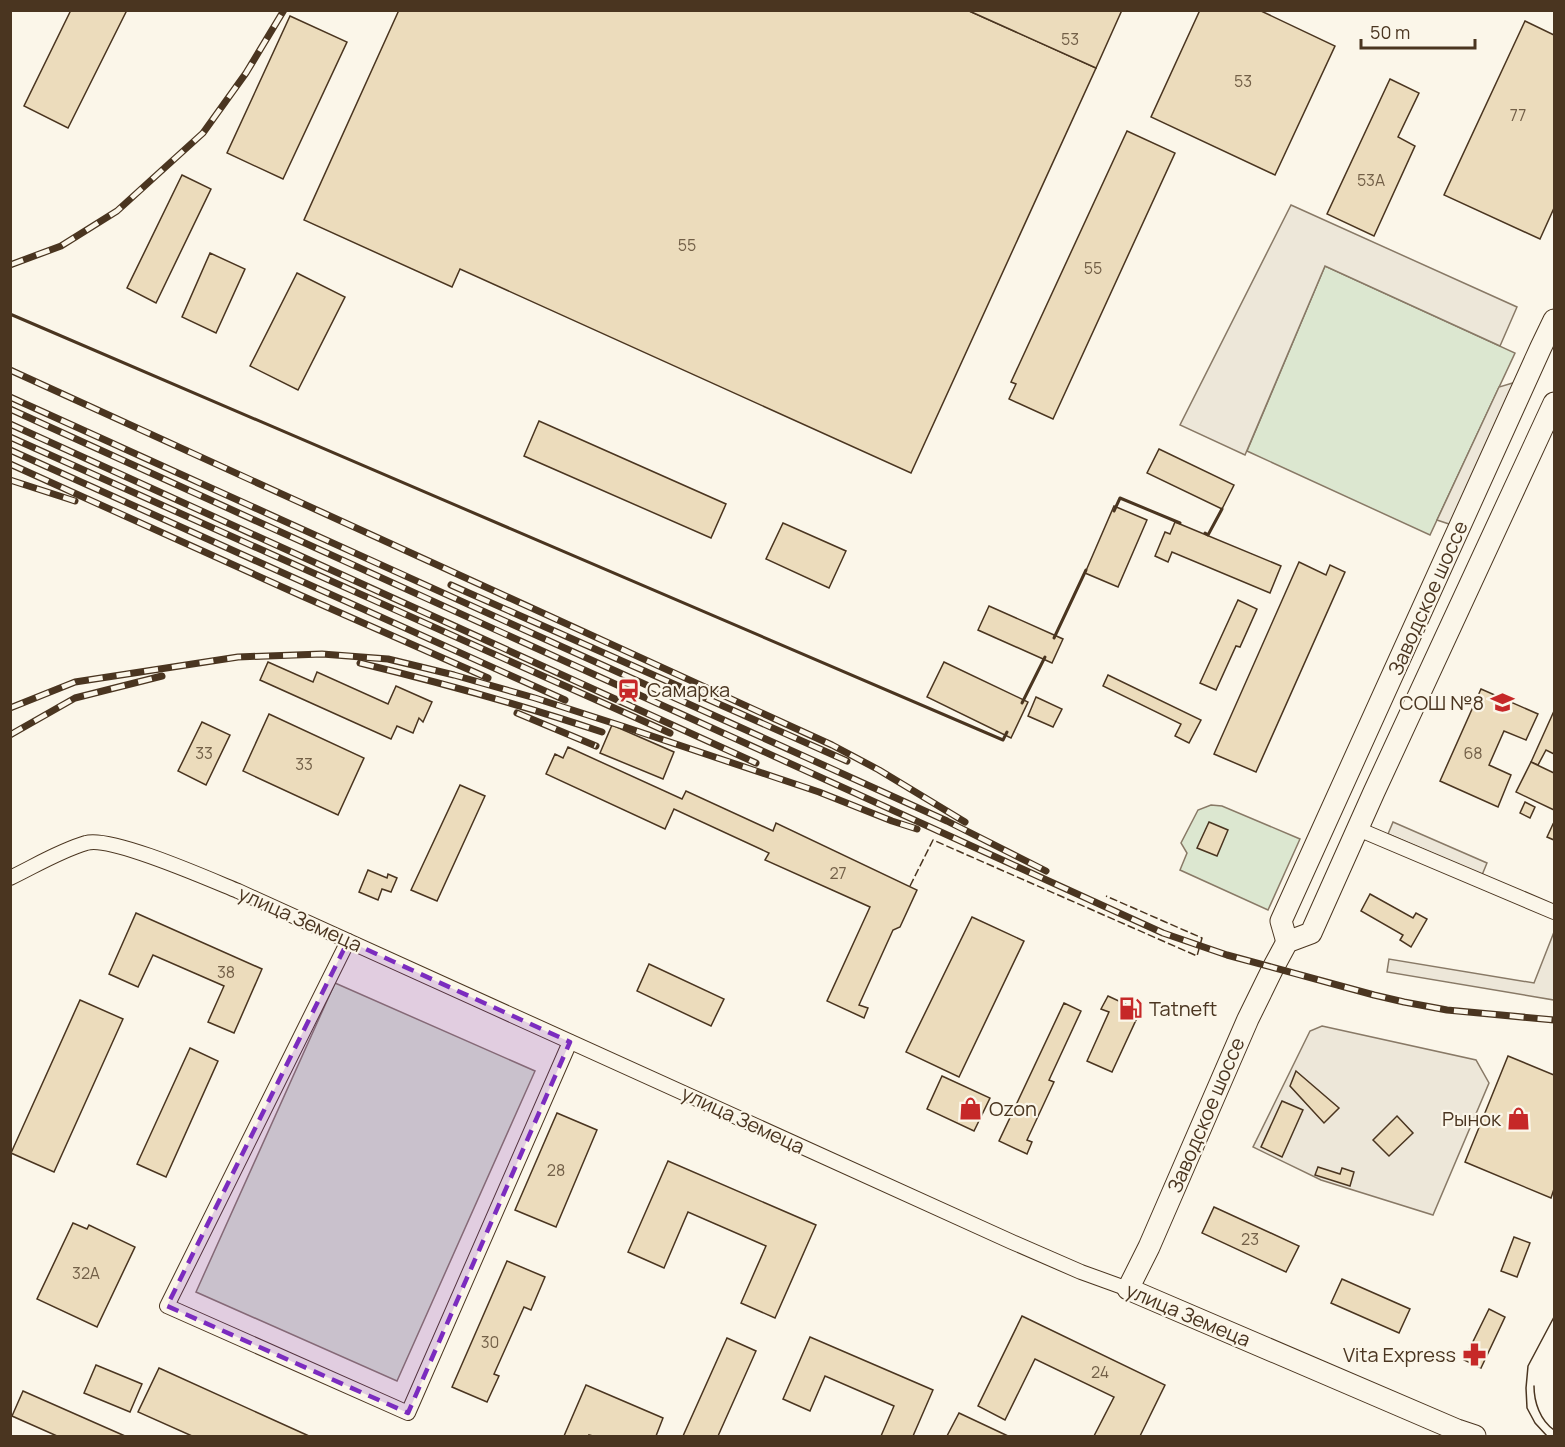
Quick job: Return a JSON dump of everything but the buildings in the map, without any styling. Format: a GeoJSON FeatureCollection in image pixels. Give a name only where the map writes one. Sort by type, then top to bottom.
{"type":"FeatureCollection","features":[{"type":"Feature","properties":{"kind":"main road","name":"Заводское шоссе"},"geometry":{"type":"LineString","coordinates":[[1287,942],[1281,921],[1554,320]]}},
{"type":"Feature","properties":{"kind":"main road","name":"Заводское шоссе"},"geometry":{"type":"LineString","coordinates":[[1128,1289],[1154,1237],[1248,1019],[1287,942],[1311,933],[1554,403]]}},
{"type":"Feature","properties":{"kind":"main road","name":"улица Земеца"},"geometry":{"type":"LineString","coordinates":[[1128,1289],[1475,1437]]}},
{"type":"Feature","properties":{"kind":"street"},"geometry":{"type":"LineString","coordinates":[[1358,829],[1554,912]]}},
{"type":"Feature","properties":{"kind":"street","name":"улица Земеца"},"geometry":{"type":"LineString","coordinates":[[10,878],[88,842],[113,845],[161,860],[227,886],[1002,1237],[1081,1272],[1128,1289]]}},
{"type":"Feature","properties":{"kind":"street"},"geometry":{"type":"LineString","coordinates":[[348,941],[167,1306],[408,1413],[570,1041]]}},
{"type":"Feature","properties":{"kind":"highlighted area"},"geometry":{"type":"Polygon","coordinates":[[[348,941],[570,1042],[408,1413],[167,1306],[348,941]]]}},
{"type":"Feature","properties":{"kind":"green space"},"geometry":{"type":"Polygon","coordinates":[[[1325,266],[1515,353],[1430,535],[1247,451],[1325,266]]]}},
{"type":"Feature","properties":{"kind":"green space"},"geometry":{"type":"Polygon","coordinates":[[[1211,805],[1222,806],[1300,839],[1268,910],[1180,870],[1187,853],[1181,843],[1198,810],[1211,805]]]}},
{"type":"Feature","properties":{"kind":"green space"},"geometry":{"type":"Polygon","coordinates":[[[335,983],[535,1071],[397,1381],[196,1292],[335,983]]]}},
{"type":"Feature","properties":{"kind":"shaded area"},"geometry":{"type":"Polygon","coordinates":[[[1291,205],[1517,307],[1500,346],[1325,266],[1245,455],[1180,425],[1291,205]]]}},
{"type":"Feature","properties":{"kind":"shaded area"},"geometry":{"type":"Polygon","coordinates":[[[1516,382],[1452,525],[1437,520],[1499,387],[1516,382]]]}},
{"type":"Feature","properties":{"kind":"shaded area"},"geometry":{"type":"Polygon","coordinates":[[[1393,822],[1487,863],[1482,875],[1388,834],[1393,822]]]}},
{"type":"Feature","properties":{"kind":"shaded area"},"geometry":{"type":"Polygon","coordinates":[[[1554,932],[1554,1000],[1387,972],[1389,959],[1534,983],[1554,932]]]}},
{"type":"Feature","properties":{"kind":"shaded area"},"geometry":{"type":"Polygon","coordinates":[[[1322,1026],[1476,1060],[1489,1083],[1433,1215],[1321,1180],[1253,1147],[1310,1031],[1322,1026]]]}},
{"type":"Feature","properties":{"kind":"tram line"},"geometry":{"type":"LineString","coordinates":[[1547,1436],[1535,1423],[1527,1408],[1526,1388],[1528,1366],[1554,1317]]}},
{"type":"Feature","properties":{"kind":"tram line"},"geometry":{"type":"LineString","coordinates":[[1534,1386],[1539,1410],[1554,1430]]}},
{"type":"Feature","properties":{"kind":"railway"},"geometry":{"type":"LineString","coordinates":[[10,265],[61,246],[117,211],[203,133],[246,73],[284,10]]}},
{"type":"Feature","properties":{"kind":"railway"},"geometry":{"type":"LineString","coordinates":[[10,370],[832,745],[879,770],[965,822]]}},
{"type":"Feature","properties":{"kind":"railway"},"geometry":{"type":"LineString","coordinates":[[10,397],[947,821],[1046,871]]}},
{"type":"Feature","properties":{"kind":"railway"},"geometry":{"type":"LineString","coordinates":[[10,409],[1163,933],[1227,955],[1404,1002],[1447,1010],[1554,1020]]}},
{"type":"Feature","properties":{"kind":"railway"},"geometry":{"type":"LineString","coordinates":[[10,424],[756,763]]}},
{"type":"Feature","properties":{"kind":"railway"},"geometry":{"type":"LineString","coordinates":[[10,437],[670,733]]}},
{"type":"Feature","properties":{"kind":"railway"},"geometry":{"type":"LineString","coordinates":[[10,450],[565,700]]}},
{"type":"Feature","properties":{"kind":"railway"},"geometry":{"type":"LineString","coordinates":[[10,464],[488,678]]}},
{"type":"Feature","properties":{"kind":"railway"},"geometry":{"type":"LineString","coordinates":[[10,480],[75,501]]}},
{"type":"Feature","properties":{"kind":"railway"},"geometry":{"type":"LineString","coordinates":[[451,585],[847,761]]}},
{"type":"Feature","properties":{"kind":"railway"},"geometry":{"type":"LineString","coordinates":[[10,708],[75,682],[238,657],[322,654],[388,659],[535,698],[819,792],[917,829]]}},
{"type":"Feature","properties":{"kind":"railway"},"geometry":{"type":"LineString","coordinates":[[360,663],[482,695],[602,732]]}},
{"type":"Feature","properties":{"kind":"railway"},"geometry":{"type":"LineString","coordinates":[[10,735],[75,698],[162,676]]}},
{"type":"Feature","properties":{"kind":"railway"},"geometry":{"type":"LineString","coordinates":[[517,713],[596,746]]}},
{"type":"Feature","properties":{"kind":"fence"},"geometry":{"type":"LineString","coordinates":[[910,886],[933,840],[1197,956],[1202,938],[1106,896]]}},
{"type":"Feature","properties":{"kind":"wall"},"geometry":{"type":"LineString","coordinates":[[10,314],[1003,740],[1007,732]]}},
{"type":"Feature","properties":{"kind":"wall"},"geometry":{"type":"LineString","coordinates":[[1114,511],[1120,498],[1180,523]]}},
{"type":"Feature","properties":{"kind":"wall"},"geometry":{"type":"LineString","coordinates":[[1205,533],[1208,535],[1222,509]]}},
{"type":"Feature","properties":{"kind":"wall"},"geometry":{"type":"LineString","coordinates":[[1054,638],[1086,570]]}},
{"type":"Feature","properties":{"kind":"wall"},"geometry":{"type":"LineString","coordinates":[[1022,703],[1045,657]]}},
{"type":"Feature","properties":{"kind":"place","name":"Самарка"},"geometry":{"type":"Point","coordinates":[629,690]}},
{"type":"Feature","properties":{"kind":"place","name":"СОШ №8"},"geometry":{"type":"Point","coordinates":[1502,703]}},
{"type":"Feature","properties":{"kind":"place","name":"Tatneft"},"geometry":{"type":"Point","coordinates":[1131,1009]}},
{"type":"Feature","properties":{"kind":"place","name":"Ozon"},"geometry":{"type":"Point","coordinates":[971,1109]}},
{"type":"Feature","properties":{"kind":"place","name":"Рынок"},"geometry":{"type":"Point","coordinates":[1519,1119]}},
{"type":"Feature","properties":{"kind":"place","name":"Vita Express"},"geometry":{"type":"Point","coordinates":[1474,1355]}}]}
